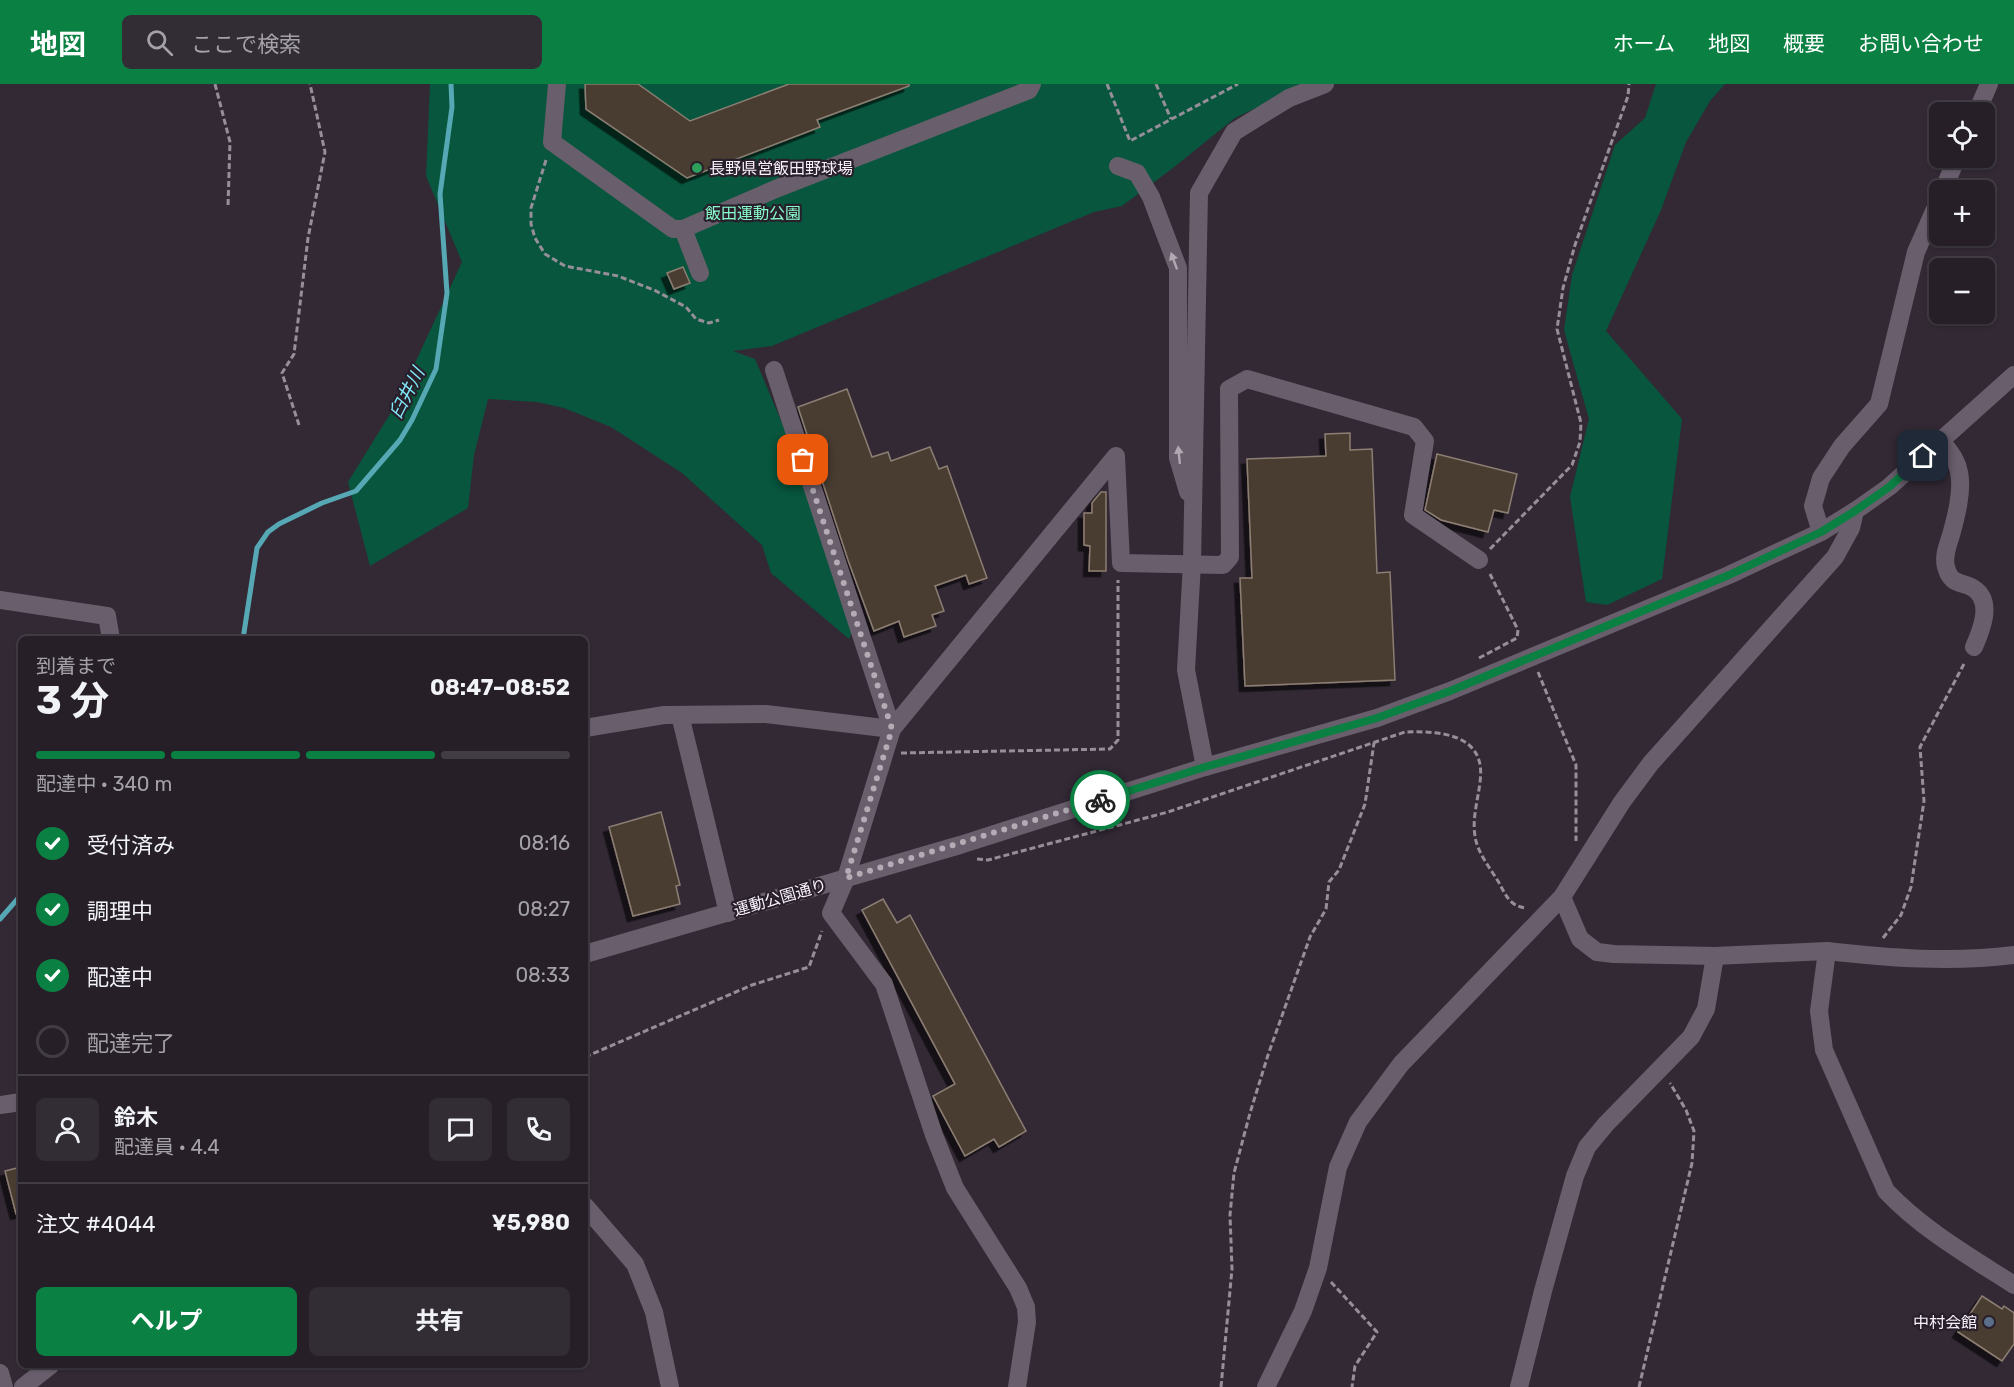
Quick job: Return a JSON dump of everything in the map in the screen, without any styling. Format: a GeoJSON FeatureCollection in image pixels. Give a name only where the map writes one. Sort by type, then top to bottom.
{"type":"FeatureCollection","features":[{"type":"Feature","properties":{"kind":"street"},"geometry":{"type":"LineString","coordinates":[[557,84],[552,142],[673,229],[683,229],[778,188],[1030,87]]}},
{"type":"Feature","properties":{"kind":"street"},"geometry":{"type":"LineString","coordinates":[[1205,767],[1186,670],[1192,563],[1199,193],[1234,132],[1288,98],[1324,84]]}},
{"type":"Feature","properties":{"kind":"street"},"geometry":{"type":"LineString","coordinates":[[1981,102],[1989,84]]}},
{"type":"Feature","properties":{"kind":"street"},"geometry":{"type":"LineString","coordinates":[[1118,166],[1137,173],[1151,197],[1178,268],[1178,458],[1193,512]]}},
{"type":"Feature","properties":{"kind":"street"},"geometry":{"type":"LineString","coordinates":[[1821,532],[1813,506],[1821,478],[1842,446],[1879,404],[1916,252],[1929,223]]}},
{"type":"Feature","properties":{"kind":"street"},"geometry":{"type":"LineString","coordinates":[[683,229],[700,273]]}},
{"type":"Feature","properties":{"kind":"street"},"geometry":{"type":"LineString","coordinates":[[774,370],[892,729]]}},
{"type":"Feature","properties":{"kind":"street","name":"運動公園通り"},"geometry":{"type":"LineString","coordinates":[[588,953],[960,845],[1205,767],[1377,718],[1450,691],[1729,575],[1821,532],[1889,487],[2014,375]]}},
{"type":"Feature","properties":{"kind":"street"},"geometry":{"type":"LineString","coordinates":[[1017,1387],[1028,1322],[1026,1307],[1018,1288],[955,1188],[934,1135],[884,984],[831,914],[846,878],[892,729],[1116,456],[1121,563],[1223,565],[1230,557],[1229,389],[1247,379],[1414,427],[1425,441],[1413,515],[1479,560]]}},
{"type":"Feature","properties":{"kind":"street"},"geometry":{"type":"LineString","coordinates":[[1941,440],[1954,458],[1960,472],[1958,506],[1945,554],[1946,567],[1954,581],[1974,588],[1985,609],[1983,627],[1974,647]]}},
{"type":"Feature","properties":{"kind":"street"},"geometry":{"type":"LineString","coordinates":[[1266,1387],[1303,1311],[1318,1268],[1338,1167],[1358,1122],[1401,1064],[1562,897],[1622,802],[1650,763],[1835,557],[1851,528],[1855,511]]}},
{"type":"Feature","properties":{"kind":"street"},"geometry":{"type":"LineString","coordinates":[[0,600],[107,616],[110,636]]}},
{"type":"Feature","properties":{"kind":"street"},"geometry":{"type":"LineString","coordinates":[[680,714],[728,913]]}},
{"type":"Feature","properties":{"kind":"street"},"geometry":{"type":"LineString","coordinates":[[588,728],[664,715],[766,714],[892,729]]}},
{"type":"Feature","properties":{"kind":"street"},"geometry":{"type":"LineString","coordinates":[[1562,897],[1580,939],[1597,952],[1715,956],[1827,951],[1909,960],[2014,955]]}},
{"type":"Feature","properties":{"kind":"street"},"geometry":{"type":"LineString","coordinates":[[1827,951],[1819,1011],[1824,1050],[1886,1191],[1903,1209],[1941,1238],[2014,1285]]}},
{"type":"Feature","properties":{"kind":"street"},"geometry":{"type":"LineString","coordinates":[[1519,1387],[1575,1176],[1587,1147],[1606,1124],[1691,1037],[1706,1009],[1715,956]]}},
{"type":"Feature","properties":{"kind":"street"},"geometry":{"type":"LineString","coordinates":[[0,1105],[18,1102]]}},
{"type":"Feature","properties":{"kind":"street"},"geometry":{"type":"LineString","coordinates":[[588,1209],[635,1264],[654,1312],[670,1387]]}},
{"type":"Feature","properties":{"kind":"street"},"geometry":{"type":"LineString","coordinates":[[23,1387],[47,1368]]}},
{"type":"Feature","properties":{"kind":"street"},"geometry":{"type":"LineString","coordinates":[[0,1373],[4,1387]]}},
{"type":"Feature","properties":{"kind":"path"},"geometry":{"type":"LineString","coordinates":[[215,84],[230,142],[228,206]]}},
{"type":"Feature","properties":{"kind":"path"},"geometry":{"type":"LineString","coordinates":[[299,425],[282,373],[294,354],[308,238],[325,152],[310,84]]}},
{"type":"Feature","properties":{"kind":"path"},"geometry":{"type":"LineString","coordinates":[[1107,84],[1130,141],[1238,84]]}},
{"type":"Feature","properties":{"kind":"path"},"geometry":{"type":"LineString","coordinates":[[1156,84],[1171,119]]}},
{"type":"Feature","properties":{"kind":"path"},"geometry":{"type":"LineString","coordinates":[[1477,659],[1517,638],[1518,630],[1489,572],[1479,560],[1572,465],[1580,442],[1581,423],[1557,329],[1563,288],[1575,245],[1628,96],[1629,84]]}},
{"type":"Feature","properties":{"kind":"path"},"geometry":{"type":"LineString","coordinates":[[552,142],[531,208],[531,224],[535,238],[545,254],[565,266],[618,276],[654,290],[687,307],[696,319],[709,323],[719,320]]}},
{"type":"Feature","properties":{"kind":"path"},"geometry":{"type":"LineString","coordinates":[[885,753],[1110,748],[1118,740],[1118,573],[1121,563]]}},
{"type":"Feature","properties":{"kind":"path"},"geometry":{"type":"LineString","coordinates":[[1881,940],[1901,915],[1911,887],[1924,801],[1920,747],[1974,647]]}},
{"type":"Feature","properties":{"kind":"path"},"geometry":{"type":"LineString","coordinates":[[1529,657],[1545,686],[1576,765],[1576,842]]}},
{"type":"Feature","properties":{"kind":"path"},"geometry":{"type":"LineString","coordinates":[[960,845],[968,859],[988,860],[1168,812],[1406,732],[1434,731],[1453,735],[1467,743],[1476,755],[1481,779],[1474,825],[1475,839],[1480,852],[1509,900],[1517,907],[1528,909]]}},
{"type":"Feature","properties":{"kind":"path"},"geometry":{"type":"LineString","coordinates":[[1221,1387],[1232,1269],[1230,1215],[1234,1173],[1268,1055],[1310,937],[1326,909],[1329,882],[1339,870],[1365,804],[1374,742]]}},
{"type":"Feature","properties":{"kind":"path"},"geometry":{"type":"LineString","coordinates":[[588,1056],[752,986],[810,967],[816,943],[831,914]]}},
{"type":"Feature","properties":{"kind":"path"},"geometry":{"type":"LineString","coordinates":[[1639,1387],[1692,1164],[1694,1131],[1686,1110],[1661,1068]]}},
{"type":"Feature","properties":{"kind":"path"},"geometry":{"type":"LineString","coordinates":[[1318,1268],[1377,1332],[1355,1366],[1352,1387]]}},
{"type":"Feature","properties":{"kind":"green space","name":"飯田運動公園"},"geometry":{"type":"Polygon","coordinates":[[[430,84],[1307,84],[1235,118],[1122,206],[1094,212],[772,346],[733,351],[755,359],[785,430],[853,630],[849,639],[771,573],[762,545],[682,473],[611,427],[564,408],[537,402],[488,399],[474,455],[468,508],[370,566],[348,482],[395,406],[462,262],[426,176],[430,84]]]}},
{"type":"Feature","properties":{"kind":"green space"},"geometry":{"type":"Polygon","coordinates":[[[1656,84],[1725,84],[1710,101],[1686,142],[1661,210],[1606,331],[1682,419],[1662,579],[1607,605],[1586,602],[1570,497],[1589,419],[1564,330],[1572,275],[1615,145],[1645,118],[1656,84]]]}},
{"type":"Feature","properties":{"kind":"building"},"geometry":{"type":"Polygon","coordinates":[[[585,84],[638,84],[690,121],[789,84],[909,84],[909,86],[817,120],[820,127],[687,178],[586,109],[585,84]]]}},
{"type":"Feature","properties":{"kind":"building"},"geometry":{"type":"Polygon","coordinates":[[[683,267],[690,283],[674,289],[667,273],[683,267]]]}},
{"type":"Feature","properties":{"kind":"building"},"geometry":{"type":"Polygon","coordinates":[[[847,389],[872,457],[888,452],[891,461],[930,447],[939,469],[947,466],[987,578],[969,584],[966,575],[935,586],[944,611],[932,615],[936,626],[904,637],[899,621],[874,631],[848,560],[798,407],[847,389]]]}},
{"type":"Feature","properties":{"kind":"building"},"geometry":{"type":"Polygon","coordinates":[[[1350,433],[1350,450],[1372,449],[1377,573],[1390,572],[1395,680],[1245,686],[1240,578],[1252,578],[1247,459],[1326,456],[1325,434],[1350,433]]]}},
{"type":"Feature","properties":{"kind":"building"},"geometry":{"type":"Polygon","coordinates":[[[1437,454],[1517,474],[1508,513],[1494,510],[1488,532],[1441,520],[1425,510],[1437,454]]]}},
{"type":"Feature","properties":{"kind":"building"},"geometry":{"type":"Polygon","coordinates":[[[1101,492],[1106,492],[1106,571],[1089,571],[1090,546],[1084,545],[1084,513],[1092,513],[1092,503],[1101,492]]]}},
{"type":"Feature","properties":{"kind":"building"},"geometry":{"type":"Polygon","coordinates":[[[661,812],[680,885],[676,886],[680,904],[633,916],[609,827],[661,812]]]}},
{"type":"Feature","properties":{"kind":"building"},"geometry":{"type":"Polygon","coordinates":[[[883,899],[897,923],[910,915],[1026,1131],[999,1147],[994,1139],[965,1156],[933,1096],[955,1084],[862,910],[883,899]]]}},
{"type":"Feature","properties":{"kind":"building"},"geometry":{"type":"Polygon","coordinates":[[[18,1168],[18,1214],[16,1214],[5,1171],[18,1168]]]}},
{"type":"Feature","properties":{"kind":"building","name":"中村会館"},"geometry":{"type":"Polygon","coordinates":[[[1982,1296],[2002,1309],[2004,1306],[2014,1313],[2014,1344],[2002,1361],[1958,1332],[1982,1296]]]}},
{"type":"Feature","properties":{"kind":"waterway","name":"臼井川"},"geometry":{"type":"LineString","coordinates":[[243,636],[257,548],[268,532],[279,524],[322,503],[356,491],[400,440],[436,369],[447,293],[440,194],[452,107],[451,84]]}},
{"type":"Feature","properties":{"kind":"waterway"},"geometry":{"type":"LineString","coordinates":[[0,919],[18,898]]}},
{"type":"Feature","properties":{"kind":"way so far"},"geometry":{"type":"LineString","coordinates":[[803,460],[892,729],[846,878],[960,845],[1100,800]]}},
{"type":"Feature","properties":{"kind":"place","name":"長野県営飯田野球場"},"geometry":{"type":"Point","coordinates":[697,168]}},
{"type":"Feature","properties":{"kind":"place","name":"中村会館"},"geometry":{"type":"Point","coordinates":[1989,1322]}},
{"type":"Feature","properties":{"kind":"route"},"geometry":{"type":"LineString","coordinates":[[1100,800],[1205,767],[1377,718],[1450,691],[1729,575],[1821,532],[1872,500],[1923,456]]}}]}
